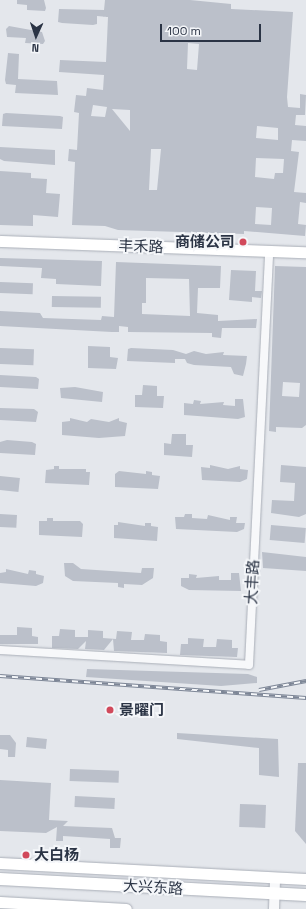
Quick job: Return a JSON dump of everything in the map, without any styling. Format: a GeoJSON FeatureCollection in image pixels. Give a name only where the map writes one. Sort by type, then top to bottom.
{"type":"FeatureCollection","features":[{"type":"Feature","properties":{"kind":"main road","name":"丰禾路"},"geometry":{"type":"LineString","coordinates":[[0,241],[306,252]]}},
{"type":"Feature","properties":{"kind":"main road"},"geometry":{"type":"LineString","coordinates":[[0,863],[306,880]]}},
{"type":"Feature","properties":{"kind":"main road","name":"大兴东路"},"geometry":{"type":"LineString","coordinates":[[0,879],[274,900],[306,895]]}},
{"type":"Feature","properties":{"kind":"main road","name":"大兴东路"},"geometry":{"type":"LineString","coordinates":[[0,886],[306,901]]}},
{"type":"Feature","properties":{"kind":"main road"},"geometry":{"type":"LineString","coordinates":[[0,902],[126,909]]}},
{"type":"Feature","properties":{"kind":"street","name":"大丰路"},"geometry":{"type":"LineString","coordinates":[[0,650],[249,665],[269,251]]}},
{"type":"Feature","properties":{"kind":"street"},"geometry":{"type":"LineString","coordinates":[[274,900],[275,878]]}},
{"type":"Feature","properties":{"kind":"building"},"geometry":{"type":"Polygon","coordinates":[[[17,0],[44,0],[46,8],[45,11],[27,10],[27,5],[17,4],[17,0]]]}},
{"type":"Feature","properties":{"kind":"building"},"geometry":{"type":"Polygon","coordinates":[[[105,0],[190,0],[231,4],[231,9],[293,12],[287,97],[288,107],[300,108],[300,94],[306,95],[305,115],[296,115],[295,125],[306,126],[306,141],[292,140],[291,151],[299,152],[294,192],[306,193],[306,203],[300,202],[298,224],[306,225],[305,236],[244,231],[244,234],[118,230],[105,226],[72,225],[75,162],[68,161],[69,149],[77,150],[79,113],[74,112],[76,95],[86,96],[87,88],[103,90],[104,75],[59,72],[60,60],[106,62],[108,17],[97,16],[97,24],[93,25],[62,23],[58,22],[59,9],[104,10],[105,0]],[[188,43],[187,69],[197,70],[199,44],[188,43]],[[93,105],[91,116],[105,117],[107,107],[93,105]],[[112,109],[130,131],[130,110],[112,109]],[[257,126],[256,138],[278,140],[278,128],[257,126]],[[151,149],[149,190],[157,190],[161,149],[151,149]],[[256,158],[255,177],[274,179],[275,173],[283,173],[284,159],[256,158]],[[256,207],[255,224],[271,225],[272,208],[256,207]]]}},
{"type":"Feature","properties":{"kind":"building"},"geometry":{"type":"Polygon","coordinates":[[[9,26],[42,32],[45,41],[43,44],[25,43],[26,38],[7,37],[6,29],[9,26]]]}},
{"type":"Feature","properties":{"kind":"building"},"geometry":{"type":"Polygon","coordinates":[[[8,53],[19,54],[18,79],[57,81],[58,95],[15,93],[16,85],[6,84],[5,80],[8,53]]]}},
{"type":"Feature","properties":{"kind":"building"},"geometry":{"type":"Polygon","coordinates":[[[3,114],[60,116],[63,117],[62,129],[2,126],[3,114]]]}},
{"type":"Feature","properties":{"kind":"building"},"geometry":{"type":"Polygon","coordinates":[[[0,147],[55,150],[55,165],[4,161],[0,159],[0,147]]]}},
{"type":"Feature","properties":{"kind":"building"},"geometry":{"type":"Polygon","coordinates":[[[0,171],[31,173],[31,178],[47,179],[46,193],[60,194],[58,217],[33,215],[33,226],[0,225],[0,171]]]}},
{"type":"Feature","properties":{"kind":"building"},"geometry":{"type":"Polygon","coordinates":[[[0,258],[102,261],[101,286],[56,284],[56,279],[41,278],[42,268],[0,266],[0,258]]]}},
{"type":"Feature","properties":{"kind":"building"},"geometry":{"type":"Polygon","coordinates":[[[116,262],[221,266],[220,288],[198,288],[197,313],[218,315],[218,321],[257,319],[256,328],[222,328],[221,338],[212,337],[212,333],[128,332],[128,327],[119,326],[119,332],[112,332],[0,326],[0,311],[40,313],[43,318],[101,320],[102,316],[114,317],[116,262]],[[146,278],[146,303],[142,303],[142,314],[190,316],[189,279],[146,278]]]}},
{"type":"Feature","properties":{"kind":"building"},"geometry":{"type":"Polygon","coordinates":[[[275,266],[306,267],[306,425],[302,428],[276,427],[276,432],[269,431],[275,266]],[[283,382],[282,396],[299,397],[300,383],[283,382]]]}},
{"type":"Feature","properties":{"kind":"building"},"geometry":{"type":"Polygon","coordinates":[[[231,270],[256,271],[255,291],[262,291],[261,298],[252,297],[252,302],[229,300],[231,270]]]}},
{"type":"Feature","properties":{"kind":"building"},"geometry":{"type":"Polygon","coordinates":[[[0,282],[33,283],[33,294],[0,293],[0,282]]]}},
{"type":"Feature","properties":{"kind":"building"},"geometry":{"type":"Polygon","coordinates":[[[52,296],[101,297],[101,308],[52,307],[52,296]]]}},
{"type":"Feature","properties":{"kind":"building"},"geometry":{"type":"Polygon","coordinates":[[[88,346],[110,347],[110,357],[118,358],[116,369],[88,368],[88,346]]]}},
{"type":"Feature","properties":{"kind":"building"},"geometry":{"type":"Polygon","coordinates":[[[0,348],[34,349],[33,365],[0,364],[0,348]]]}},
{"type":"Feature","properties":{"kind":"building"},"geometry":{"type":"Polygon","coordinates":[[[128,349],[173,350],[186,354],[194,351],[206,354],[224,352],[223,355],[247,356],[243,376],[234,374],[231,367],[194,365],[187,363],[185,359],[175,359],[175,363],[127,361],[128,349]]]}},
{"type":"Feature","properties":{"kind":"building"},"geometry":{"type":"Polygon","coordinates":[[[0,375],[36,377],[39,379],[38,389],[0,387],[0,375]]]}},
{"type":"Feature","properties":{"kind":"building"},"geometry":{"type":"Polygon","coordinates":[[[143,385],[157,386],[157,396],[164,396],[163,408],[135,407],[135,395],[142,395],[143,385]]]}},
{"type":"Feature","properties":{"kind":"building"},"geometry":{"type":"Polygon","coordinates":[[[75,387],[103,392],[102,402],[61,398],[60,388],[75,387]]]}},
{"type":"Feature","properties":{"kind":"building"},"geometry":{"type":"Polygon","coordinates":[[[235,399],[243,399],[245,417],[238,419],[184,415],[184,403],[193,404],[194,400],[201,401],[200,404],[224,402],[223,405],[235,406],[235,399]]]}},
{"type":"Feature","properties":{"kind":"building"},"geometry":{"type":"Polygon","coordinates":[[[0,408],[34,409],[38,412],[36,422],[0,420],[0,408]]]}},
{"type":"Feature","properties":{"kind":"building"},"geometry":{"type":"Polygon","coordinates":[[[70,418],[87,422],[91,419],[109,422],[119,418],[119,421],[127,423],[125,436],[99,438],[62,435],[62,422],[70,421],[70,418]]]}},
{"type":"Feature","properties":{"kind":"building"},"geometry":{"type":"Polygon","coordinates":[[[172,434],[186,434],[186,445],[193,445],[192,457],[164,455],[164,443],[171,444],[172,434]]]}},
{"type":"Feature","properties":{"kind":"building"},"geometry":{"type":"Polygon","coordinates":[[[7,440],[32,442],[36,444],[35,455],[0,453],[0,442],[7,440]]]}},
{"type":"Feature","properties":{"kind":"building"},"geometry":{"type":"Polygon","coordinates":[[[210,465],[228,469],[240,466],[240,469],[248,470],[247,479],[240,482],[202,480],[201,467],[210,468],[210,465]]]}},
{"type":"Feature","properties":{"kind":"building"},"geometry":{"type":"Polygon","coordinates":[[[281,465],[306,467],[306,514],[299,517],[271,513],[272,500],[294,501],[295,483],[280,482],[281,465]]]}},
{"type":"Feature","properties":{"kind":"building"},"geometry":{"type":"Polygon","coordinates":[[[54,466],[59,466],[59,469],[86,469],[86,472],[90,472],[89,485],[45,483],[46,470],[54,469],[54,466]]]}},
{"type":"Feature","properties":{"kind":"building"},"geometry":{"type":"Polygon","coordinates":[[[119,471],[146,474],[146,471],[152,472],[152,475],[160,476],[158,489],[115,487],[115,474],[119,471]]]}},
{"type":"Feature","properties":{"kind":"building"},"geometry":{"type":"Polygon","coordinates":[[[0,476],[20,478],[18,492],[0,490],[0,476]]]}},
{"type":"Feature","properties":{"kind":"building"},"geometry":{"type":"Polygon","coordinates":[[[0,514],[17,515],[16,528],[0,527],[0,514]]]}},
{"type":"Feature","properties":{"kind":"building"},"geometry":{"type":"Polygon","coordinates":[[[185,514],[192,514],[192,518],[207,519],[208,515],[230,520],[230,517],[237,517],[236,523],[245,523],[244,529],[237,532],[176,529],[175,517],[184,517],[185,514]]]}},
{"type":"Feature","properties":{"kind":"building"},"geometry":{"type":"Polygon","coordinates":[[[47,518],[53,518],[53,521],[80,521],[83,524],[82,537],[39,535],[39,521],[47,521],[47,518]]]}},
{"type":"Feature","properties":{"kind":"building"},"geometry":{"type":"Polygon","coordinates":[[[118,522],[145,526],[145,523],[151,523],[151,526],[158,527],[157,541],[114,538],[114,525],[118,525],[118,522]]]}},
{"type":"Feature","properties":{"kind":"building"},"geometry":{"type":"Polygon","coordinates":[[[271,525],[306,528],[305,543],[270,540],[271,525]]]}},
{"type":"Feature","properties":{"kind":"building"},"geometry":{"type":"Polygon","coordinates":[[[262,552],[306,557],[306,571],[263,568],[262,552]]]}},
{"type":"Feature","properties":{"kind":"building"},"geometry":{"type":"Polygon","coordinates":[[[64,563],[73,563],[81,569],[141,573],[142,568],[154,568],[153,578],[142,585],[124,584],[124,588],[118,587],[118,583],[73,581],[65,576],[64,563]]]}},
{"type":"Feature","properties":{"kind":"building"},"geometry":{"type":"Polygon","coordinates":[[[6,569],[28,574],[29,570],[36,571],[36,574],[44,576],[43,583],[36,586],[0,583],[0,573],[6,572],[6,569]]]}},
{"type":"Feature","properties":{"kind":"building"},"geometry":{"type":"Polygon","coordinates":[[[231,573],[239,573],[241,591],[189,590],[181,586],[181,578],[189,578],[189,574],[197,575],[196,578],[219,576],[219,580],[231,580],[231,573]]]}},
{"type":"Feature","properties":{"kind":"building"},"geometry":{"type":"Polygon","coordinates":[[[17,627],[32,628],[32,636],[38,637],[38,644],[0,644],[0,635],[17,635],[17,627]]]}},
{"type":"Feature","properties":{"kind":"building"},"geometry":{"type":"Polygon","coordinates":[[[60,629],[75,630],[75,637],[88,637],[88,630],[103,631],[103,638],[116,639],[117,631],[132,632],[131,640],[144,640],[145,634],[160,635],[160,641],[167,642],[167,653],[114,651],[113,639],[104,650],[85,649],[86,641],[78,649],[52,648],[52,636],[59,636],[60,629]]]}},
{"type":"Feature","properties":{"kind":"building"},"geometry":{"type":"Polygon","coordinates":[[[188,638],[204,639],[203,647],[216,647],[217,639],[232,640],[232,648],[238,648],[237,657],[180,655],[181,644],[188,644],[188,638]]]}},
{"type":"Feature","properties":{"kind":"building"},"geometry":{"type":"Polygon","coordinates":[[[87,669],[248,674],[257,677],[257,683],[221,686],[86,677],[87,669]]]}},
{"type":"Feature","properties":{"kind":"building"},"geometry":{"type":"Polygon","coordinates":[[[177,733],[278,739],[279,777],[259,775],[259,748],[177,739],[177,733]]]}},
{"type":"Feature","properties":{"kind":"building"},"geometry":{"type":"Polygon","coordinates":[[[0,735],[10,735],[16,743],[15,757],[8,757],[8,750],[0,749],[0,735]]]}},
{"type":"Feature","properties":{"kind":"building"},"geometry":{"type":"Polygon","coordinates":[[[27,737],[47,739],[46,749],[26,747],[27,737]]]}},
{"type":"Feature","properties":{"kind":"building"},"geometry":{"type":"Polygon","coordinates":[[[298,763],[306,763],[306,844],[295,831],[298,763]]]}},
{"type":"Feature","properties":{"kind":"building"},"geometry":{"type":"Polygon","coordinates":[[[70,769],[119,771],[119,783],[70,781],[70,769]]]}},
{"type":"Feature","properties":{"kind":"building"},"geometry":{"type":"Polygon","coordinates":[[[0,780],[51,783],[49,820],[68,821],[63,826],[112,828],[115,838],[121,838],[120,848],[110,848],[110,839],[63,836],[63,841],[56,841],[57,827],[46,833],[0,831],[0,780]]]}},
{"type":"Feature","properties":{"kind":"building"},"geometry":{"type":"Polygon","coordinates":[[[75,796],[115,798],[114,809],[74,807],[75,796]]]}},
{"type":"Feature","properties":{"kind":"building"},"geometry":{"type":"Polygon","coordinates":[[[240,804],[266,805],[265,828],[239,827],[240,804]]]}},
{"type":"Feature","properties":{"kind":"railway"},"geometry":{"type":"LineString","coordinates":[[0,676],[306,698]]}},
{"type":"Feature","properties":{"kind":"railway"},"geometry":{"type":"LineString","coordinates":[[259,690],[306,681]]}},
{"type":"Feature","properties":{"kind":"place","name":"商储公司"},"geometry":{"type":"Point","coordinates":[243,242]}},
{"type":"Feature","properties":{"kind":"place","name":"景曜门"},"geometry":{"type":"Point","coordinates":[110,710]}},
{"type":"Feature","properties":{"kind":"place","name":"大白杨"},"geometry":{"type":"Point","coordinates":[26,855]}}]}
